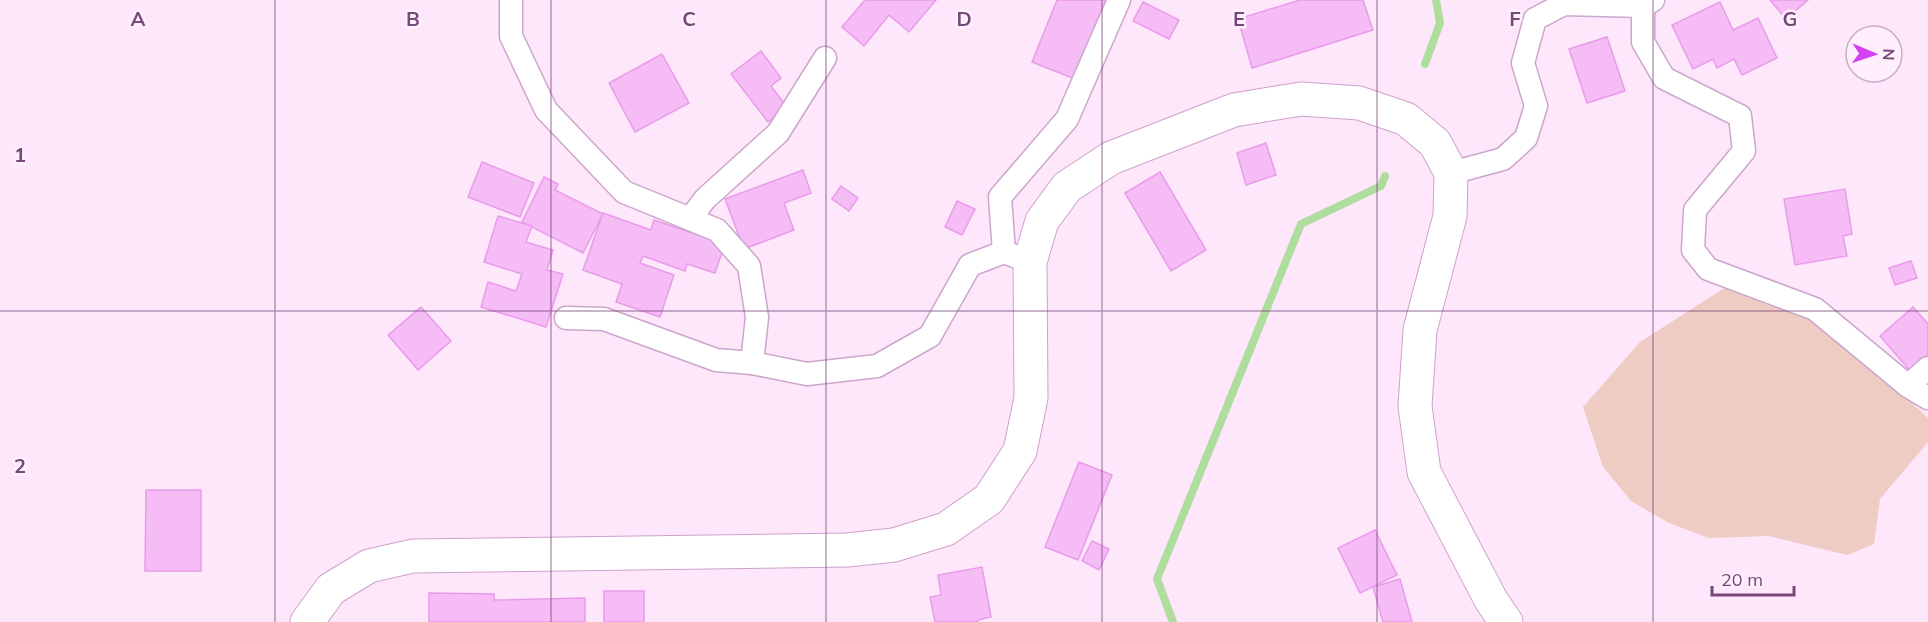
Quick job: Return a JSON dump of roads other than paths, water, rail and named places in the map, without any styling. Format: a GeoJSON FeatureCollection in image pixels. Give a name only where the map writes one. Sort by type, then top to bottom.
{"type":"FeatureCollection","features":[{"type":"Feature","properties":{"kind":"main road"},"geometry":{"type":"LineString","coordinates":[[307,622],[331,589],[369,566],[413,556],[847,550],[894,545],[946,529],[989,499],[1020,452],[1030,398],[1017,257],[1067,187],[1111,159],[1234,110],[1301,99],[1359,103],[1406,119],[1435,143],[1451,172],[1450,216],[1420,330],[1415,406],[1424,472],[1491,600],[1506,622]]}},
{"type":"Feature","properties":{"kind":"street"},"geometry":{"type":"LineString","coordinates":[[511,0],[511,36],[546,110],[624,192],[717,230],[749,266],[757,317],[752,363]]}},
{"type":"Feature","properties":{"kind":"street"},"geometry":{"type":"LineString","coordinates":[[566,318],[604,319],[716,360],[752,363],[807,374],[877,366],[930,336],[970,265],[1017,257],[1000,197],[1067,119],[1119,0]]}},
{"type":"Feature","properties":{"kind":"street"},"geometry":{"type":"LineString","coordinates":[[1451,172],[1503,159],[1526,138],[1536,106],[1523,63],[1535,19],[1545,7],[1564,4],[1648,3],[1642,42],[1664,78],[1740,116],[1744,151],[1695,210],[1693,250],[1708,269],[1815,309],[1908,386],[1928,398]]}},
{"type":"Feature","properties":{"kind":"street"},"geometry":{"type":"LineString","coordinates":[[690,219],[705,199],[778,133],[825,58]]}},
{"type":"Feature","properties":{"kind":"street"},"geometry":{"type":"LineString","coordinates":[[1908,386],[1928,368]]}},
{"type":"Feature","properties":{"kind":"waterway"},"geometry":{"type":"LineString","coordinates":[[1425,64],[1440,23],[1436,0]]}},
{"type":"Feature","properties":{"kind":"waterway"},"geometry":{"type":"LineString","coordinates":[[1173,622],[1157,579],[1301,224],[1381,186],[1385,176]]}}]}
